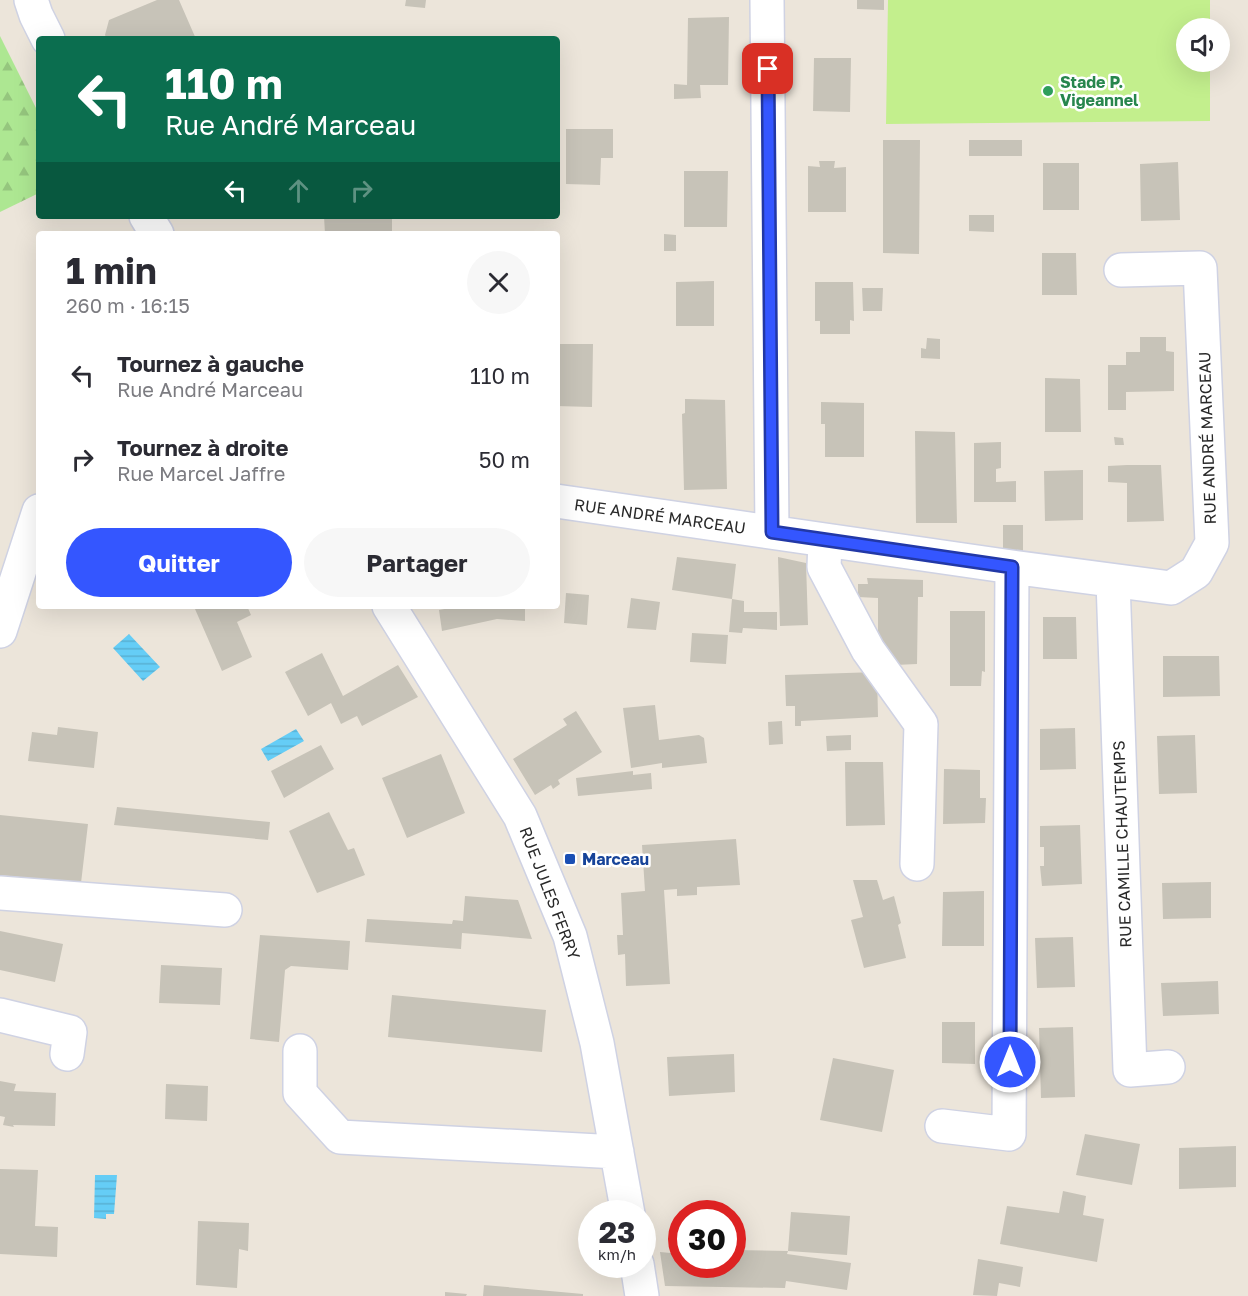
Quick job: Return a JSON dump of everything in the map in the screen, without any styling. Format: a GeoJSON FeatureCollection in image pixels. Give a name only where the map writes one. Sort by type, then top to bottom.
{"type":"FeatureCollection","features":[{"type":"Feature","properties":{"kind":"street"},"geometry":{"type":"LineString","coordinates":[[31,0],[46,36]]}},
{"type":"Feature","properties":{"kind":"street"},"geometry":{"type":"LineString","coordinates":[[767,0],[772,532]]}},
{"type":"Feature","properties":{"kind":"street","name":"RUE ANDRÉ MARCEAU"},"geometry":{"type":"LineString","coordinates":[[560,502],[825,541],[1171,588],[1196,572],[1212,543],[1200,268],[1121,270]]}},
{"type":"Feature","properties":{"kind":"street"},"geometry":{"type":"LineString","coordinates":[[0,630],[36,520]]}},
{"type":"Feature","properties":{"kind":"street"},"geometry":{"type":"LineString","coordinates":[[825,541],[824,567],[868,650],[921,724],[917,864]]}},
{"type":"Feature","properties":{"kind":"street"},"geometry":{"type":"LineString","coordinates":[[942,1126],[1009,1134],[1012,567]]}},
{"type":"Feature","properties":{"kind":"street","name":"RUE CAMILLE CHAUTEMPS"},"geometry":{"type":"LineString","coordinates":[[1113,581],[1130,1070],[1168,1067]]}},
{"type":"Feature","properties":{"kind":"street","name":"RUE JULES FERRY"},"geometry":{"type":"LineString","coordinates":[[391,609],[472,737],[524,826],[570,936],[597,1043],[626,1200]]}},
{"type":"Feature","properties":{"kind":"street"},"geometry":{"type":"LineString","coordinates":[[0,893],[225,910]]}},
{"type":"Feature","properties":{"kind":"street"},"geometry":{"type":"LineString","coordinates":[[0,1015],[70,1032],[67,1054]]}},
{"type":"Feature","properties":{"kind":"street"},"geometry":{"type":"LineString","coordinates":[[300,1051],[300,1093],[340,1137],[617,1152]]}},
{"type":"Feature","properties":{"kind":"street"},"geometry":{"type":"LineString","coordinates":[[639,1278],[642,1296]]}},
{"type":"Feature","properties":{"kind":"green space","name":"Stade P. Vigeannel"},"geometry":{"type":"Polygon","coordinates":[[[888,0],[1210,0],[1210,18],[1176,18],[1176,72],[1210,72],[1210,121],[886,124],[888,0]]]}},
{"type":"Feature","properties":{"kind":"green space"},"geometry":{"type":"Polygon","coordinates":[[[0,36],[36,108],[36,194],[0,212],[0,36]]]}},
{"type":"Feature","properties":{"kind":"water"},"geometry":{"type":"Polygon","coordinates":[[[129,634],[160,667],[143,681],[113,648],[129,634]]]}},
{"type":"Feature","properties":{"kind":"water"},"geometry":{"type":"Polygon","coordinates":[[[296,729],[304,741],[268,761],[261,749],[296,729]]]}},
{"type":"Feature","properties":{"kind":"water"},"geometry":{"type":"Polygon","coordinates":[[[95,1175],[117,1175],[114,1214],[106,1214],[106,1219],[94,1218],[95,1175]]]}},
{"type":"Feature","properties":{"kind":"building"},"geometry":{"type":"Polygon","coordinates":[[[157,0],[179,0],[195,36],[106,36],[109,20],[157,0]]]}},
{"type":"Feature","properties":{"kind":"building"},"geometry":{"type":"Polygon","coordinates":[[[406,0],[426,0],[425,8],[405,6],[406,0]]]}},
{"type":"Feature","properties":{"kind":"building"},"geometry":{"type":"Polygon","coordinates":[[[857,0],[884,0],[884,10],[857,9],[857,0]]]}},
{"type":"Feature","properties":{"kind":"building"},"geometry":{"type":"Polygon","coordinates":[[[729,17],[728,85],[700,85],[701,98],[674,99],[674,84],[687,85],[688,18],[729,17]]]}},
{"type":"Feature","properties":{"kind":"building"},"geometry":{"type":"Polygon","coordinates":[[[814,58],[851,58],[850,112],[813,111],[814,58]]]}},
{"type":"Feature","properties":{"kind":"building"},"geometry":{"type":"Polygon","coordinates":[[[566,129],[613,129],[613,158],[601,158],[600,185],[566,184],[566,129]]]}},
{"type":"Feature","properties":{"kind":"building"},"geometry":{"type":"Polygon","coordinates":[[[883,140],[920,140],[919,254],[883,253],[883,140]]]}},
{"type":"Feature","properties":{"kind":"building"},"geometry":{"type":"Polygon","coordinates":[[[969,140],[1022,140],[1022,156],[969,156],[969,140]]]}},
{"type":"Feature","properties":{"kind":"building"},"geometry":{"type":"Polygon","coordinates":[[[819,161],[835,161],[834,168],[846,167],[846,212],[808,212],[808,166],[820,167],[819,161]]]}},
{"type":"Feature","properties":{"kind":"building"},"geometry":{"type":"Polygon","coordinates":[[[1178,162],[1180,220],[1141,221],[1140,164],[1178,162]]]}},
{"type":"Feature","properties":{"kind":"building"},"geometry":{"type":"Polygon","coordinates":[[[1043,163],[1079,163],[1079,210],[1043,210],[1043,163]]]}},
{"type":"Feature","properties":{"kind":"building"},"geometry":{"type":"Polygon","coordinates":[[[684,171],[728,171],[727,227],[684,227],[684,171]]]}},
{"type":"Feature","properties":{"kind":"building"},"geometry":{"type":"Polygon","coordinates":[[[969,215],[994,215],[994,232],[969,231],[969,215]]]}},
{"type":"Feature","properties":{"kind":"building"},"geometry":{"type":"Polygon","coordinates":[[[324,219],[392,219],[392,231],[325,231],[324,219]]]}},
{"type":"Feature","properties":{"kind":"building"},"geometry":{"type":"Polygon","coordinates":[[[664,234],[676,235],[676,251],[664,251],[664,234]]]}},
{"type":"Feature","properties":{"kind":"building"},"geometry":{"type":"Polygon","coordinates":[[[1042,253],[1076,253],[1077,295],[1042,295],[1042,253]]]}},
{"type":"Feature","properties":{"kind":"building"},"geometry":{"type":"Polygon","coordinates":[[[714,281],[714,326],[676,326],[676,282],[714,281]]]}},
{"type":"Feature","properties":{"kind":"building"},"geometry":{"type":"Polygon","coordinates":[[[815,282],[853,282],[854,321],[850,320],[850,334],[820,334],[820,321],[815,321],[815,282]]]}},
{"type":"Feature","properties":{"kind":"building"},"geometry":{"type":"Polygon","coordinates":[[[862,288],[883,288],[882,311],[863,311],[862,288]]]}},
{"type":"Feature","properties":{"kind":"building"},"geometry":{"type":"Polygon","coordinates":[[[1140,337],[1166,337],[1166,351],[1174,352],[1174,391],[1126,392],[1126,410],[1108,410],[1108,365],[1126,365],[1126,352],[1140,352],[1140,337]]]}},
{"type":"Feature","properties":{"kind":"building"},"geometry":{"type":"Polygon","coordinates":[[[927,338],[940,339],[940,359],[921,358],[921,348],[926,349],[927,338]]]}},
{"type":"Feature","properties":{"kind":"building"},"geometry":{"type":"Polygon","coordinates":[[[560,344],[593,344],[592,407],[560,406],[560,344]]]}},
{"type":"Feature","properties":{"kind":"building"},"geometry":{"type":"Polygon","coordinates":[[[1045,378],[1080,379],[1081,432],[1045,432],[1045,378]]]}},
{"type":"Feature","properties":{"kind":"building"},"geometry":{"type":"Polygon","coordinates":[[[685,399],[725,400],[727,489],[684,490],[682,414],[685,413],[685,399]]]}},
{"type":"Feature","properties":{"kind":"building"},"geometry":{"type":"Polygon","coordinates":[[[821,402],[864,403],[864,457],[825,457],[825,424],[821,424],[821,402]]]}},
{"type":"Feature","properties":{"kind":"building"},"geometry":{"type":"Polygon","coordinates":[[[915,431],[955,432],[957,523],[916,523],[915,431]]]}},
{"type":"Feature","properties":{"kind":"building"},"geometry":{"type":"Polygon","coordinates":[[[1114,437],[1123,438],[1124,445],[1115,445],[1114,437]]]}},
{"type":"Feature","properties":{"kind":"building"},"geometry":{"type":"Polygon","coordinates":[[[1001,442],[1001,468],[996,469],[996,482],[1016,481],[1016,502],[974,502],[974,443],[1001,442]]]}},
{"type":"Feature","properties":{"kind":"building"},"geometry":{"type":"Polygon","coordinates":[[[1161,465],[1164,521],[1127,522],[1127,483],[1108,482],[1108,466],[1161,465]]]}},
{"type":"Feature","properties":{"kind":"building"},"geometry":{"type":"Polygon","coordinates":[[[1083,470],[1083,520],[1045,521],[1044,471],[1083,470]]]}},
{"type":"Feature","properties":{"kind":"building"},"geometry":{"type":"Polygon","coordinates":[[[1003,525],[1023,525],[1023,552],[1003,549],[1003,525]]]}},
{"type":"Feature","properties":{"kind":"building"},"geometry":{"type":"Polygon","coordinates":[[[677,557],[736,564],[732,599],[672,590],[677,557]]]}},
{"type":"Feature","properties":{"kind":"building"},"geometry":{"type":"Polygon","coordinates":[[[778,557],[806,563],[808,625],[780,626],[778,557]]]}},
{"type":"Feature","properties":{"kind":"building"},"geometry":{"type":"Polygon","coordinates":[[[867,578],[923,580],[923,597],[918,597],[917,664],[895,665],[878,638],[878,598],[858,597],[858,584],[868,584],[867,578]]]}},
{"type":"Feature","properties":{"kind":"building"},"geometry":{"type":"Polygon","coordinates":[[[566,593],[589,595],[587,625],[564,623],[566,593]]]}},
{"type":"Feature","properties":{"kind":"building"},"geometry":{"type":"Polygon","coordinates":[[[631,598],[660,602],[656,630],[627,628],[631,598]]]}},
{"type":"Feature","properties":{"kind":"building"},"geometry":{"type":"Polygon","coordinates":[[[732,599],[744,601],[744,612],[777,612],[777,630],[743,628],[742,633],[729,632],[732,599]]]}},
{"type":"Feature","properties":{"kind":"building"},"geometry":{"type":"Polygon","coordinates":[[[195,609],[248,609],[251,615],[237,622],[252,657],[222,671],[195,609]]]}},
{"type":"Feature","properties":{"kind":"building"},"geometry":{"type":"Polygon","coordinates":[[[525,609],[525,621],[497,619],[442,631],[439,610],[525,609]]]}},
{"type":"Feature","properties":{"kind":"building"},"geometry":{"type":"Polygon","coordinates":[[[950,611],[985,611],[985,672],[982,671],[981,686],[950,686],[950,611]]]}},
{"type":"Feature","properties":{"kind":"building"},"geometry":{"type":"Polygon","coordinates":[[[1043,617],[1076,617],[1077,659],[1043,659],[1043,617]]]}},
{"type":"Feature","properties":{"kind":"building"},"geometry":{"type":"Polygon","coordinates":[[[692,633],[728,635],[726,664],[690,662],[692,633]]]}},
{"type":"Feature","properties":{"kind":"building"},"geometry":{"type":"Polygon","coordinates":[[[322,653],[343,696],[398,665],[418,697],[362,726],[357,716],[341,724],[331,703],[308,716],[285,672],[322,653]]]}},
{"type":"Feature","properties":{"kind":"building"},"geometry":{"type":"Polygon","coordinates":[[[1163,656],[1219,656],[1220,696],[1163,697],[1163,656]]]}},
{"type":"Feature","properties":{"kind":"building"},"geometry":{"type":"Polygon","coordinates":[[[877,672],[878,717],[801,721],[801,726],[795,726],[795,706],[786,706],[785,675],[877,672]]]}},
{"type":"Feature","properties":{"kind":"building"},"geometry":{"type":"Polygon","coordinates":[[[655,705],[659,740],[699,735],[704,738],[707,763],[662,768],[662,763],[631,768],[623,708],[655,705]]]}},
{"type":"Feature","properties":{"kind":"building"},"geometry":{"type":"Polygon","coordinates":[[[576,711],[602,752],[558,780],[560,784],[553,789],[551,785],[535,795],[513,759],[567,725],[563,719],[576,711]]]}},
{"type":"Feature","properties":{"kind":"building"},"geometry":{"type":"Polygon","coordinates":[[[782,721],[783,744],[769,745],[768,722],[782,721]]]}},
{"type":"Feature","properties":{"kind":"building"},"geometry":{"type":"Polygon","coordinates":[[[58,727],[98,732],[94,768],[28,761],[32,732],[57,735],[58,727]]]}},
{"type":"Feature","properties":{"kind":"building"},"geometry":{"type":"Polygon","coordinates":[[[1075,728],[1076,769],[1040,770],[1040,729],[1075,728]]]}},
{"type":"Feature","properties":{"kind":"building"},"geometry":{"type":"Polygon","coordinates":[[[851,735],[851,750],[827,751],[826,736],[851,735]]]}},
{"type":"Feature","properties":{"kind":"building"},"geometry":{"type":"Polygon","coordinates":[[[1195,735],[1197,793],[1159,794],[1157,736],[1195,735]]]}},
{"type":"Feature","properties":{"kind":"building"},"geometry":{"type":"Polygon","coordinates":[[[321,745],[334,769],[284,798],[271,771],[321,745]]]}},
{"type":"Feature","properties":{"kind":"building"},"geometry":{"type":"Polygon","coordinates":[[[441,754],[465,813],[407,838],[382,778],[441,754]]]}},
{"type":"Feature","properties":{"kind":"building"},"geometry":{"type":"Polygon","coordinates":[[[845,762],[883,762],[885,825],[846,826],[845,762]]]}},
{"type":"Feature","properties":{"kind":"building"},"geometry":{"type":"Polygon","coordinates":[[[944,769],[980,770],[980,798],[986,798],[985,823],[943,824],[944,769]]]}},
{"type":"Feature","properties":{"kind":"building"},"geometry":{"type":"Polygon","coordinates":[[[633,771],[633,775],[651,773],[652,789],[578,796],[576,778],[633,771]]]}},
{"type":"Feature","properties":{"kind":"building"},"geometry":{"type":"Polygon","coordinates":[[[117,807],[270,822],[268,840],[114,825],[117,807]]]}},
{"type":"Feature","properties":{"kind":"building"},"geometry":{"type":"Polygon","coordinates":[[[329,812],[348,850],[354,848],[365,875],[317,893],[289,831],[329,812]]]}},
{"type":"Feature","properties":{"kind":"building"},"geometry":{"type":"Polygon","coordinates":[[[0,815],[88,824],[81,883],[0,875],[0,815]]]}},
{"type":"Feature","properties":{"kind":"building"},"geometry":{"type":"Polygon","coordinates":[[[1080,825],[1082,884],[1042,886],[1040,866],[1044,866],[1044,847],[1040,847],[1040,826],[1080,825]]]}},
{"type":"Feature","properties":{"kind":"building"},"geometry":{"type":"Polygon","coordinates":[[[736,839],[740,885],[697,887],[697,895],[677,896],[677,889],[664,890],[670,984],[626,986],[625,954],[618,955],[617,935],[623,935],[621,893],[645,891],[642,845],[736,839]]]}},
{"type":"Feature","properties":{"kind":"building"},"geometry":{"type":"Polygon","coordinates":[[[853,880],[877,880],[883,900],[894,896],[906,958],[864,968],[851,920],[863,917],[853,880]]]}},
{"type":"Feature","properties":{"kind":"building"},"geometry":{"type":"Polygon","coordinates":[[[1211,882],[1211,918],[1163,919],[1162,883],[1211,882]]]}},
{"type":"Feature","properties":{"kind":"building"},"geometry":{"type":"Polygon","coordinates":[[[984,891],[984,946],[942,946],[943,892],[984,891]]]}},
{"type":"Feature","properties":{"kind":"building"},"geometry":{"type":"Polygon","coordinates":[[[465,896],[518,900],[532,939],[462,933],[461,949],[365,942],[367,919],[452,924],[453,920],[463,921],[465,896]]]}},
{"type":"Feature","properties":{"kind":"building"},"geometry":{"type":"Polygon","coordinates":[[[0,931],[63,944],[55,982],[0,970],[0,931]]]}},
{"type":"Feature","properties":{"kind":"building"},"geometry":{"type":"Polygon","coordinates":[[[260,935],[350,941],[348,970],[291,966],[285,970],[279,1042],[250,1039],[260,935]]]}},
{"type":"Feature","properties":{"kind":"building"},"geometry":{"type":"Polygon","coordinates":[[[1073,937],[1075,987],[1037,988],[1035,938],[1073,937]]]}},
{"type":"Feature","properties":{"kind":"building"},"geometry":{"type":"Polygon","coordinates":[[[161,965],[222,968],[220,1005],[159,1003],[161,965]]]}},
{"type":"Feature","properties":{"kind":"building"},"geometry":{"type":"Polygon","coordinates":[[[1218,981],[1219,1014],[1163,1016],[1161,983],[1218,981]]]}},
{"type":"Feature","properties":{"kind":"building"},"geometry":{"type":"Polygon","coordinates":[[[392,995],[546,1010],[542,1052],[388,1037],[392,995]]]}},
{"type":"Feature","properties":{"kind":"building"},"geometry":{"type":"Polygon","coordinates":[[[942,1022],[975,1022],[975,1064],[942,1063],[942,1022]]]}},
{"type":"Feature","properties":{"kind":"building"},"geometry":{"type":"Polygon","coordinates":[[[1073,1027],[1075,1097],[1041,1098],[1039,1028],[1073,1027]]]}},
{"type":"Feature","properties":{"kind":"building"},"geometry":{"type":"Polygon","coordinates":[[[734,1054],[735,1092],[669,1096],[667,1057],[734,1054]]]}},
{"type":"Feature","properties":{"kind":"building"},"geometry":{"type":"Polygon","coordinates":[[[833,1058],[894,1070],[882,1132],[820,1120],[833,1058]]]}},
{"type":"Feature","properties":{"kind":"building"},"geometry":{"type":"Polygon","coordinates":[[[0,1081],[16,1084],[14,1091],[56,1093],[55,1126],[3,1125],[5,1117],[0,1116],[0,1081]]]}},
{"type":"Feature","properties":{"kind":"building"},"geometry":{"type":"Polygon","coordinates":[[[166,1084],[208,1086],[207,1121],[165,1119],[166,1084]]]}},
{"type":"Feature","properties":{"kind":"building"},"geometry":{"type":"Polygon","coordinates":[[[1085,1134],[1140,1144],[1132,1185],[1076,1175],[1085,1134]]]}},
{"type":"Feature","properties":{"kind":"building"},"geometry":{"type":"Polygon","coordinates":[[[1236,1146],[1236,1187],[1179,1189],[1179,1148],[1236,1146]]]}},
{"type":"Feature","properties":{"kind":"building"},"geometry":{"type":"Polygon","coordinates":[[[0,1169],[38,1170],[35,1226],[58,1227],[57,1257],[0,1254],[0,1169]]]}},
{"type":"Feature","properties":{"kind":"building"},"geometry":{"type":"Polygon","coordinates":[[[1063,1191],[1086,1196],[1083,1215],[1104,1219],[1097,1262],[1000,1244],[1007,1206],[1059,1213],[1063,1191]]]}},
{"type":"Feature","properties":{"kind":"building"},"geometry":{"type":"Polygon","coordinates":[[[791,1212],[850,1216],[847,1255],[788,1251],[791,1212]]]}},
{"type":"Feature","properties":{"kind":"building"},"geometry":{"type":"Polygon","coordinates":[[[198,1221],[249,1223],[248,1251],[239,1249],[237,1288],[196,1285],[198,1221]]]}},
{"type":"Feature","properties":{"kind":"building"},"geometry":{"type":"Polygon","coordinates":[[[746,1250],[788,1251],[787,1254],[851,1263],[847,1290],[786,1281],[785,1288],[665,1286],[660,1252],[668,1253],[668,1278],[746,1278],[746,1250]]]}},
{"type":"Feature","properties":{"kind":"building"},"geometry":{"type":"Polygon","coordinates":[[[978,1259],[1023,1267],[1020,1287],[999,1283],[997,1296],[973,1295],[978,1259]]]}},
{"type":"Feature","properties":{"kind":"building"},"geometry":{"type":"Polygon","coordinates":[[[484,1285],[583,1294],[583,1296],[483,1296],[484,1285]]]}},
{"type":"Feature","properties":{"kind":"building"},"geometry":{"type":"Polygon","coordinates":[[[445,1292],[467,1294],[466,1296],[445,1296],[445,1292]]]}},
{"type":"Feature","properties":{"kind":"place","name":"Stade P. Vigeannel"},"geometry":{"type":"Point","coordinates":[1048,91]}},
{"type":"Feature","properties":{"kind":"place","name":"Marceau"},"geometry":{"type":"Point","coordinates":[570,859]}},
{"type":"Feature","properties":{"kind":"route"},"geometry":{"type":"LineString","coordinates":[[768,69],[772,532],[1012,567],[1010,1062]]}}]}
